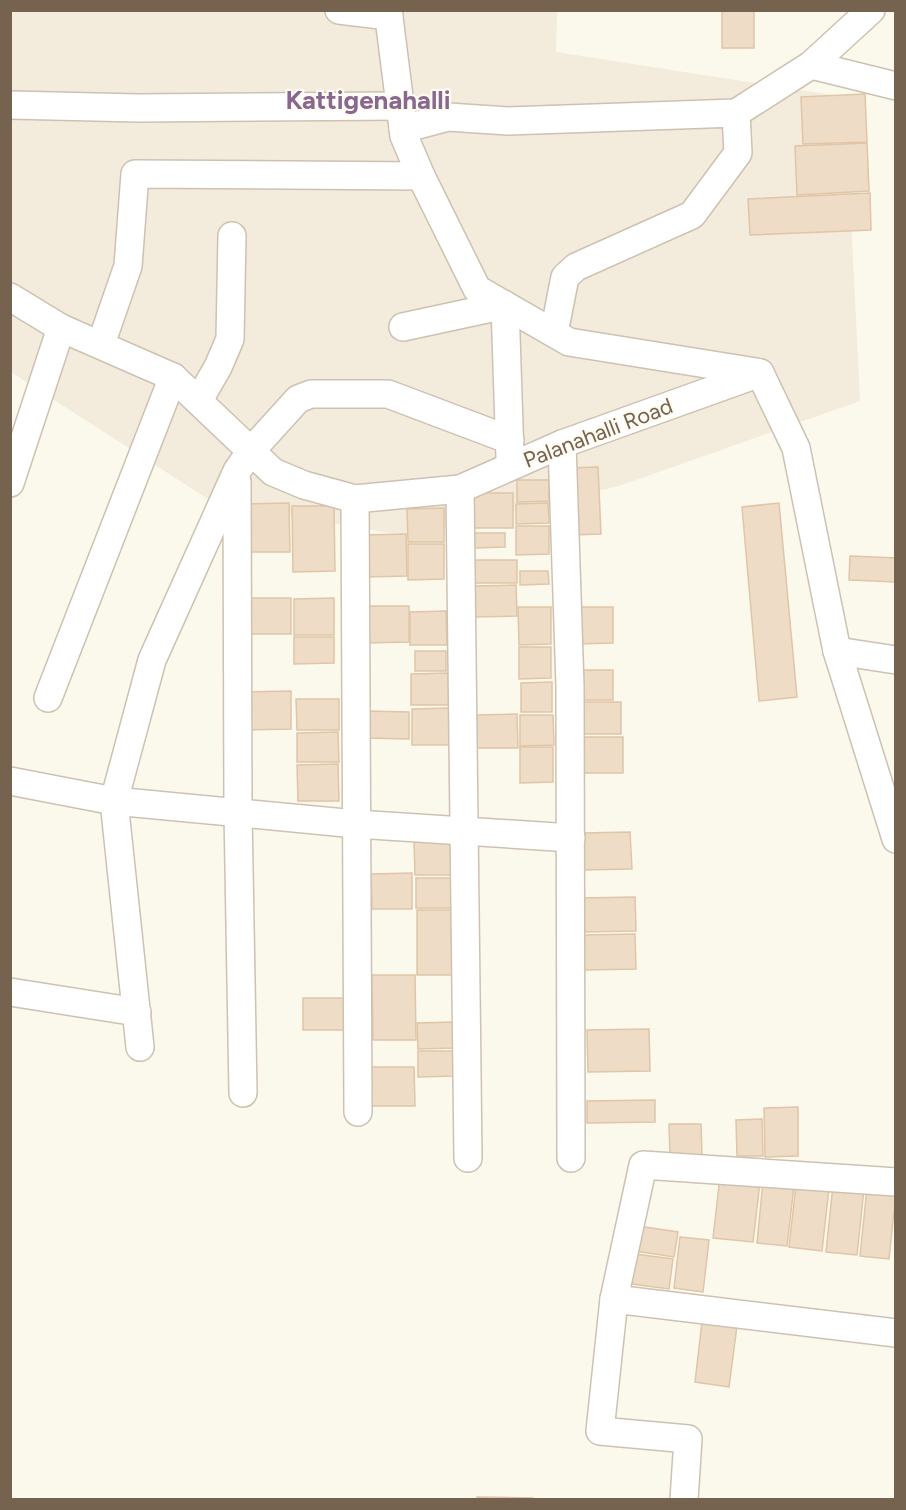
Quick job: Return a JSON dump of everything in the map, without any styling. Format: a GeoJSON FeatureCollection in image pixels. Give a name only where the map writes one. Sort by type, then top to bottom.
{"type":"FeatureCollection","features":[{"type":"Feature","properties":{"kind":"street"},"geometry":{"type":"LineString","coordinates":[[339,10],[388,13],[402,118],[421,176],[477,289],[569,342],[760,373],[796,448],[837,651],[896,838]]}},
{"type":"Feature","properties":{"kind":"street"},"geometry":{"type":"LineString","coordinates":[[10,105],[402,118],[448,117],[508,121],[736,113],[811,65],[871,10]]}},
{"type":"Feature","properties":{"kind":"street"},"geometry":{"type":"LineString","coordinates":[[811,65],[896,86]]}},
{"type":"Feature","properties":{"kind":"street"},"geometry":{"type":"LineString","coordinates":[[554,333],[565,277],[576,267],[692,215],[738,153],[736,113]]}},
{"type":"Feature","properties":{"kind":"street"},"geometry":{"type":"LineString","coordinates":[[101,344],[128,266],[135,174],[421,176]]}},
{"type":"Feature","properties":{"kind":"street"},"geometry":{"type":"LineString","coordinates":[[199,400],[218,367],[230,339],[232,236]]}},
{"type":"Feature","properties":{"kind":"street","name":"Palanahalli Road"},"geometry":{"type":"LineString","coordinates":[[10,297],[61,328],[173,377],[199,400],[244,462],[304,485],[355,499],[460,489],[562,444],[760,373]]}},
{"type":"Feature","properties":{"kind":"street"},"geometry":{"type":"LineString","coordinates":[[403,327],[505,305]]}},
{"type":"Feature","properties":{"kind":"street"},"geometry":{"type":"LineString","coordinates":[[505,305],[510,467]]}},
{"type":"Feature","properties":{"kind":"street"},"geometry":{"type":"LineString","coordinates":[[10,483],[61,328]]}},
{"type":"Feature","properties":{"kind":"street"},"geometry":{"type":"LineString","coordinates":[[48,698],[173,377]]}},
{"type":"Feature","properties":{"kind":"street"},"geometry":{"type":"LineString","coordinates":[[140,1047],[114,801],[152,660],[244,462],[298,399],[311,394],[388,394],[510,440]]}},
{"type":"Feature","properties":{"kind":"street"},"geometry":{"type":"LineString","coordinates":[[562,444],[570,686],[571,1158]]}},
{"type":"Feature","properties":{"kind":"street"},"geometry":{"type":"LineString","coordinates":[[243,1093],[238,812],[244,462]]}},
{"type":"Feature","properties":{"kind":"street"},"geometry":{"type":"LineString","coordinates":[[460,489],[468,1158]]}},
{"type":"Feature","properties":{"kind":"street"},"geometry":{"type":"LineString","coordinates":[[355,499],[358,1112]]}},
{"type":"Feature","properties":{"kind":"street"},"geometry":{"type":"LineString","coordinates":[[837,651],[896,660]]}},
{"type":"Feature","properties":{"kind":"street"},"geometry":{"type":"LineString","coordinates":[[10,781],[114,801],[356,824],[571,838]]}},
{"type":"Feature","properties":{"kind":"street"},"geometry":{"type":"LineString","coordinates":[[10,992],[136,1012]]}},
{"type":"Feature","properties":{"kind":"street"},"geometry":{"type":"LineString","coordinates":[[684,1500],[688,1439],[600,1431],[614,1299],[643,1165],[896,1182]]}},
{"type":"Feature","properties":{"kind":"street"},"geometry":{"type":"LineString","coordinates":[[614,1299],[896,1333]]}},
{"type":"Feature","properties":{"kind":"shaded area"},"geometry":{"type":"Polygon","coordinates":[[[11,11],[557,11],[556,52],[845,97],[860,401],[619,486],[407,536],[214,503],[11,372],[11,11]]]}},
{"type":"Feature","properties":{"kind":"building"},"geometry":{"type":"Polygon","coordinates":[[[722,10],[754,10],[754,48],[722,48],[722,10]]]}},
{"type":"Feature","properties":{"kind":"building"},"geometry":{"type":"Polygon","coordinates":[[[865,94],[867,142],[803,144],[801,97],[865,94]]]}},
{"type":"Feature","properties":{"kind":"building"},"geometry":{"type":"Polygon","coordinates":[[[867,143],[869,191],[797,195],[795,146],[867,143]]]}},
{"type":"Feature","properties":{"kind":"building"},"geometry":{"type":"Polygon","coordinates":[[[870,193],[871,230],[750,235],[748,199],[870,193]]]}},
{"type":"Feature","properties":{"kind":"building"},"geometry":{"type":"Polygon","coordinates":[[[598,467],[601,534],[571,535],[569,468],[598,467]]]}},
{"type":"Feature","properties":{"kind":"building"},"geometry":{"type":"Polygon","coordinates":[[[517,480],[549,480],[549,501],[517,502],[517,480]]]}},
{"type":"Feature","properties":{"kind":"building"},"geometry":{"type":"Polygon","coordinates":[[[472,493],[513,493],[513,528],[473,528],[472,493]]]}},
{"type":"Feature","properties":{"kind":"building"},"geometry":{"type":"Polygon","coordinates":[[[289,503],[290,552],[249,552],[248,504],[289,503]]]}},
{"type":"Feature","properties":{"kind":"building"},"geometry":{"type":"Polygon","coordinates":[[[548,503],[549,523],[516,524],[516,504],[548,503]]]}},
{"type":"Feature","properties":{"kind":"building"},"geometry":{"type":"Polygon","coordinates":[[[779,503],[797,697],[759,701],[742,507],[779,503]]]}},
{"type":"Feature","properties":{"kind":"building"},"geometry":{"type":"Polygon","coordinates":[[[292,506],[334,506],[335,571],[293,572],[292,506]]]}},
{"type":"Feature","properties":{"kind":"building"},"geometry":{"type":"Polygon","coordinates":[[[444,508],[444,542],[408,542],[407,509],[444,508]]]}},
{"type":"Feature","properties":{"kind":"building"},"geometry":{"type":"Polygon","coordinates":[[[516,526],[549,526],[549,554],[516,555],[516,526]]]}},
{"type":"Feature","properties":{"kind":"building"},"geometry":{"type":"Polygon","coordinates":[[[474,533],[505,533],[505,547],[474,548],[474,533]]]}},
{"type":"Feature","properties":{"kind":"building"},"geometry":{"type":"Polygon","coordinates":[[[406,534],[407,576],[365,577],[364,535],[406,534]]]}},
{"type":"Feature","properties":{"kind":"building"},"geometry":{"type":"Polygon","coordinates":[[[408,544],[444,544],[444,579],[408,580],[408,544]]]}},
{"type":"Feature","properties":{"kind":"building"},"geometry":{"type":"Polygon","coordinates":[[[850,556],[896,558],[896,582],[849,580],[850,556]]]}},
{"type":"Feature","properties":{"kind":"building"},"geometry":{"type":"Polygon","coordinates":[[[472,560],[517,560],[517,583],[473,583],[472,560]]]}},
{"type":"Feature","properties":{"kind":"building"},"geometry":{"type":"Polygon","coordinates":[[[520,571],[548,571],[549,584],[520,585],[520,571]]]}},
{"type":"Feature","properties":{"kind":"building"},"geometry":{"type":"Polygon","coordinates":[[[516,585],[517,616],[475,617],[475,586],[516,585]]]}},
{"type":"Feature","properties":{"kind":"building"},"geometry":{"type":"Polygon","coordinates":[[[250,598],[291,598],[291,634],[251,634],[250,598]]]}},
{"type":"Feature","properties":{"kind":"building"},"geometry":{"type":"Polygon","coordinates":[[[334,598],[334,635],[294,635],[294,599],[334,598]]]}},
{"type":"Feature","properties":{"kind":"building"},"geometry":{"type":"Polygon","coordinates":[[[364,606],[409,606],[409,642],[364,643],[364,606]]]}},
{"type":"Feature","properties":{"kind":"building"},"geometry":{"type":"Polygon","coordinates":[[[518,607],[551,607],[551,644],[519,645],[518,607]]]}},
{"type":"Feature","properties":{"kind":"building"},"geometry":{"type":"Polygon","coordinates":[[[577,607],[613,607],[613,643],[577,644],[577,607]]]}},
{"type":"Feature","properties":{"kind":"building"},"geometry":{"type":"Polygon","coordinates":[[[446,611],[447,645],[410,645],[410,612],[446,611]]]}},
{"type":"Feature","properties":{"kind":"building"},"geometry":{"type":"Polygon","coordinates":[[[294,637],[334,637],[334,663],[294,664],[294,637]]]}},
{"type":"Feature","properties":{"kind":"building"},"geometry":{"type":"Polygon","coordinates":[[[519,647],[551,647],[551,678],[519,679],[519,647]]]}},
{"type":"Feature","properties":{"kind":"building"},"geometry":{"type":"Polygon","coordinates":[[[415,651],[446,651],[446,671],[415,671],[415,651]]]}},
{"type":"Feature","properties":{"kind":"building"},"geometry":{"type":"Polygon","coordinates":[[[579,670],[613,670],[613,700],[579,700],[579,670]]]}},
{"type":"Feature","properties":{"kind":"building"},"geometry":{"type":"Polygon","coordinates":[[[448,673],[449,705],[411,705],[411,674],[448,673]]]}},
{"type":"Feature","properties":{"kind":"building"},"geometry":{"type":"Polygon","coordinates":[[[552,682],[552,712],[521,712],[521,683],[552,682]]]}},
{"type":"Feature","properties":{"kind":"building"},"geometry":{"type":"Polygon","coordinates":[[[291,691],[291,729],[247,730],[247,692],[291,691]]]}},
{"type":"Feature","properties":{"kind":"building"},"geometry":{"type":"Polygon","coordinates":[[[296,699],[339,699],[339,730],[297,730],[296,699]]]}},
{"type":"Feature","properties":{"kind":"building"},"geometry":{"type":"Polygon","coordinates":[[[579,702],[621,702],[621,734],[579,734],[579,702]]]}},
{"type":"Feature","properties":{"kind":"building"},"geometry":{"type":"Polygon","coordinates":[[[449,708],[450,745],[412,745],[412,709],[449,708]]]}},
{"type":"Feature","properties":{"kind":"building"},"geometry":{"type":"Polygon","coordinates":[[[365,711],[409,712],[409,739],[365,738],[365,711]]]}},
{"type":"Feature","properties":{"kind":"building"},"geometry":{"type":"Polygon","coordinates":[[[517,714],[518,748],[477,748],[477,715],[517,714]]]}},
{"type":"Feature","properties":{"kind":"building"},"geometry":{"type":"Polygon","coordinates":[[[520,715],[553,715],[554,745],[520,746],[520,715]]]}},
{"type":"Feature","properties":{"kind":"building"},"geometry":{"type":"Polygon","coordinates":[[[338,732],[339,762],[297,762],[297,733],[338,732]]]}},
{"type":"Feature","properties":{"kind":"building"},"geometry":{"type":"Polygon","coordinates":[[[580,737],[623,737],[623,773],[581,773],[580,737]]]}},
{"type":"Feature","properties":{"kind":"building"},"geometry":{"type":"Polygon","coordinates":[[[520,747],[553,747],[553,782],[520,783],[520,747]]]}},
{"type":"Feature","properties":{"kind":"building"},"geometry":{"type":"Polygon","coordinates":[[[338,764],[339,801],[298,801],[297,765],[338,764]]]}},
{"type":"Feature","properties":{"kind":"building"},"geometry":{"type":"Polygon","coordinates":[[[630,832],[632,869],[583,870],[583,833],[630,832]]]}},
{"type":"Feature","properties":{"kind":"building"},"geometry":{"type":"Polygon","coordinates":[[[451,839],[452,875],[415,875],[414,840],[451,839]]]}},
{"type":"Feature","properties":{"kind":"building"},"geometry":{"type":"Polygon","coordinates":[[[412,873],[412,909],[372,909],[371,874],[412,873]]]}},
{"type":"Feature","properties":{"kind":"building"},"geometry":{"type":"Polygon","coordinates":[[[416,878],[451,878],[452,908],[416,908],[416,878]]]}},
{"type":"Feature","properties":{"kind":"building"},"geometry":{"type":"Polygon","coordinates":[[[635,897],[636,931],[583,932],[582,898],[635,897]]]}},
{"type":"Feature","properties":{"kind":"building"},"geometry":{"type":"Polygon","coordinates":[[[417,910],[451,910],[452,975],[417,975],[417,910]]]}},
{"type":"Feature","properties":{"kind":"building"},"geometry":{"type":"Polygon","coordinates":[[[635,934],[636,969],[584,970],[583,935],[635,934]]]}},
{"type":"Feature","properties":{"kind":"building"},"geometry":{"type":"Polygon","coordinates":[[[372,975],[415,975],[416,1040],[373,1040],[372,975]]]}},
{"type":"Feature","properties":{"kind":"building"},"geometry":{"type":"Polygon","coordinates":[[[303,998],[344,998],[344,1030],[303,1030],[303,998]]]}},
{"type":"Feature","properties":{"kind":"building"},"geometry":{"type":"Polygon","coordinates":[[[454,1022],[454,1048],[418,1049],[417,1023],[454,1022]]]}},
{"type":"Feature","properties":{"kind":"building"},"geometry":{"type":"Polygon","coordinates":[[[649,1029],[650,1071],[588,1072],[587,1030],[649,1029]]]}},
{"type":"Feature","properties":{"kind":"building"},"geometry":{"type":"Polygon","coordinates":[[[418,1051],[455,1051],[455,1076],[418,1077],[418,1051]]]}},
{"type":"Feature","properties":{"kind":"building"},"geometry":{"type":"Polygon","coordinates":[[[371,1067],[414,1067],[415,1106],[371,1106],[371,1067]]]}},
{"type":"Feature","properties":{"kind":"building"},"geometry":{"type":"Polygon","coordinates":[[[655,1100],[655,1122],[587,1123],[587,1101],[655,1100]]]}},
{"type":"Feature","properties":{"kind":"building"},"geometry":{"type":"Polygon","coordinates":[[[798,1107],[798,1156],[765,1157],[764,1108],[798,1107]]]}},
{"type":"Feature","properties":{"kind":"building"},"geometry":{"type":"Polygon","coordinates":[[[762,1119],[763,1156],[737,1156],[736,1120],[762,1119]]]}},
{"type":"Feature","properties":{"kind":"building"},"geometry":{"type":"Polygon","coordinates":[[[669,1124],[701,1124],[702,1155],[670,1156],[669,1124]]]}},
{"type":"Feature","properties":{"kind":"building"},"geometry":{"type":"Polygon","coordinates":[[[720,1177],[760,1182],[753,1242],[713,1238],[720,1177]]]}},
{"type":"Feature","properties":{"kind":"building"},"geometry":{"type":"Polygon","coordinates":[[[763,1182],[794,1186],[787,1246],[757,1243],[763,1182]]]}},
{"type":"Feature","properties":{"kind":"building"},"geometry":{"type":"Polygon","coordinates":[[[796,1185],[829,1188],[822,1251],[789,1247],[796,1185]]]}},
{"type":"Feature","properties":{"kind":"building"},"geometry":{"type":"Polygon","coordinates":[[[833,1185],[864,1189],[857,1255],[826,1252],[833,1185]]]}},
{"type":"Feature","properties":{"kind":"building"},"geometry":{"type":"Polygon","coordinates":[[[867,1188],[896,1192],[889,1259],[860,1256],[867,1188]]]}},
{"type":"Feature","properties":{"kind":"building"},"geometry":{"type":"Polygon","coordinates":[[[638,1226],[678,1232],[674,1257],[635,1251],[638,1226]]]}},
{"type":"Feature","properties":{"kind":"building"},"geometry":{"type":"Polygon","coordinates":[[[680,1237],[709,1240],[703,1292],[674,1288],[680,1237]]]}},
{"type":"Feature","properties":{"kind":"building"},"geometry":{"type":"Polygon","coordinates":[[[635,1254],[673,1259],[669,1289],[632,1284],[635,1254]]]}},
{"type":"Feature","properties":{"kind":"building"},"geometry":{"type":"Polygon","coordinates":[[[702,1322],[737,1326],[729,1387],[695,1382],[702,1322]]]}},
{"type":"Feature","properties":{"kind":"building"},"geometry":{"type":"Polygon","coordinates":[[[477,1497],[533,1498],[533,1500],[477,1500],[477,1497]]]}},
{"type":"Feature","properties":{"kind":"district","name":"Kattigenahalli"},"geometry":{"type":"Point","coordinates":[368,100]}}]}
